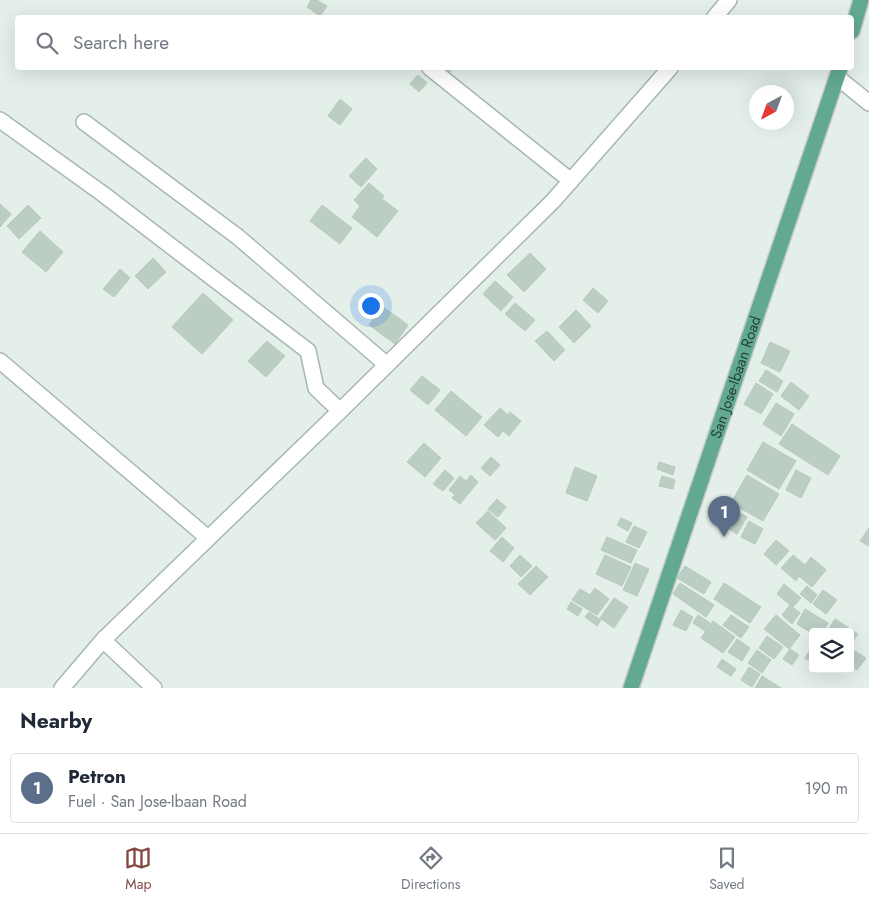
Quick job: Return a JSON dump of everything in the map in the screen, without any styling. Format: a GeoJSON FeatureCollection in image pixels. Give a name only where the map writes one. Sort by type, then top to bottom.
{"type":"FeatureCollection","features":[{"type":"Feature","properties":{"kind":"main road"},"geometry":{"type":"LineString","coordinates":[[854,24],[861,0]]}},
{"type":"Feature","properties":{"kind":"main road","name":"San Jose-Ibaan Road"},"geometry":{"type":"LineString","coordinates":[[631,688],[839,72]]}},
{"type":"Feature","properties":{"kind":"street"},"geometry":{"type":"LineString","coordinates":[[716,15],[729,0]]}},
{"type":"Feature","properties":{"kind":"street"},"geometry":{"type":"LineString","coordinates":[[432,70],[571,181]]}},
{"type":"Feature","properties":{"kind":"street"},"geometry":{"type":"LineString","coordinates":[[62,688],[103,640],[340,412],[553,201],[668,70]]}},
{"type":"Feature","properties":{"kind":"street"},"geometry":{"type":"LineString","coordinates":[[839,72],[869,103]]}},
{"type":"Feature","properties":{"kind":"street"},"geometry":{"type":"LineString","coordinates":[[0,120],[103,194],[308,351],[316,388],[340,412]]}},
{"type":"Feature","properties":{"kind":"street"},"geometry":{"type":"LineString","coordinates":[[84,122],[238,237],[387,365]]}},
{"type":"Feature","properties":{"kind":"street"},"geometry":{"type":"LineString","coordinates":[[0,361],[208,538]]}},
{"type":"Feature","properties":{"kind":"street"},"geometry":{"type":"LineString","coordinates":[[103,640],[154,688]]}},
{"type":"Feature","properties":{"kind":"building"},"geometry":{"type":"Polygon","coordinates":[[[311,0],[317,0],[327,6],[321,15],[307,7],[311,0]]]}},
{"type":"Feature","properties":{"kind":"building"},"geometry":{"type":"Polygon","coordinates":[[[437,70],[451,70],[445,78],[437,70]]]}},
{"type":"Feature","properties":{"kind":"building"},"geometry":{"type":"Polygon","coordinates":[[[418,75],[427,83],[419,92],[410,84],[418,75]]]}},
{"type":"Feature","properties":{"kind":"building"},"geometry":{"type":"Polygon","coordinates":[[[340,99],[352,109],[340,125],[328,116],[340,99]]]}},
{"type":"Feature","properties":{"kind":"building"},"geometry":{"type":"Polygon","coordinates":[[[366,158],[377,169],[361,187],[349,176],[366,158]]]}},
{"type":"Feature","properties":{"kind":"building"},"geometry":{"type":"Polygon","coordinates":[[[369,183],[384,196],[382,199],[398,211],[377,237],[352,217],[360,206],[354,200],[369,183]]]}},
{"type":"Feature","properties":{"kind":"building"},"geometry":{"type":"Polygon","coordinates":[[[0,204],[11,214],[0,227],[0,204]]]}},
{"type":"Feature","properties":{"kind":"building"},"geometry":{"type":"Polygon","coordinates":[[[28,205],[41,218],[19,239],[7,226],[28,205]]]}},
{"type":"Feature","properties":{"kind":"building"},"geometry":{"type":"Polygon","coordinates":[[[322,205],[352,228],[340,244],[310,221],[322,205]]]}},
{"type":"Feature","properties":{"kind":"building"},"geometry":{"type":"Polygon","coordinates":[[[40,231],[63,252],[46,272],[22,252],[40,231]]]}},
{"type":"Feature","properties":{"kind":"building"},"geometry":{"type":"Polygon","coordinates":[[[530,253],[546,269],[524,292],[507,275],[530,253]]]}},
{"type":"Feature","properties":{"kind":"building"},"geometry":{"type":"Polygon","coordinates":[[[153,258],[166,272],[148,289],[135,276],[153,258]]]}},
{"type":"Feature","properties":{"kind":"building"},"geometry":{"type":"Polygon","coordinates":[[[120,269],[130,278],[114,297],[103,289],[120,269]]]}},
{"type":"Feature","properties":{"kind":"building"},"geometry":{"type":"Polygon","coordinates":[[[495,281],[513,297],[501,311],[483,294],[495,281]]]}},
{"type":"Feature","properties":{"kind":"building"},"geometry":{"type":"Polygon","coordinates":[[[593,288],[608,301],[598,313],[583,300],[593,288]]]}},
{"type":"Feature","properties":{"kind":"building"},"geometry":{"type":"Polygon","coordinates":[[[203,293],[233,320],[202,354],[172,327],[203,293]]]}},
{"type":"Feature","properties":{"kind":"building"},"geometry":{"type":"Polygon","coordinates":[[[515,303],[535,320],[525,331],[505,314],[515,303]]]}},
{"type":"Feature","properties":{"kind":"building"},"geometry":{"type":"Polygon","coordinates":[[[382,306],[408,325],[395,344],[369,325],[382,306]]]}},
{"type":"Feature","properties":{"kind":"building"},"geometry":{"type":"Polygon","coordinates":[[[576,310],[591,326],[574,343],[559,327],[576,310]]]}},
{"type":"Feature","properties":{"kind":"building"},"geometry":{"type":"Polygon","coordinates":[[[547,331],[565,350],[554,361],[535,341],[547,331]]]}},
{"type":"Feature","properties":{"kind":"building"},"geometry":{"type":"Polygon","coordinates":[[[267,341],[285,356],[266,377],[248,361],[267,341]]]}},
{"type":"Feature","properties":{"kind":"building"},"geometry":{"type":"Polygon","coordinates":[[[770,342],[790,351],[780,372],[761,363],[770,342]]]}},
{"type":"Feature","properties":{"kind":"building"},"geometry":{"type":"Polygon","coordinates":[[[766,370],[783,381],[777,392],[759,381],[766,370]]]}},
{"type":"Feature","properties":{"kind":"building"},"geometry":{"type":"Polygon","coordinates":[[[422,376],[440,390],[428,405],[410,390],[422,376]]]}},
{"type":"Feature","properties":{"kind":"building"},"geometry":{"type":"Polygon","coordinates":[[[791,382],[809,396],[799,410],[781,396],[791,382]]]}},
{"type":"Feature","properties":{"kind":"building"},"geometry":{"type":"Polygon","coordinates":[[[756,383],[773,394],[761,414],[744,404],[756,383]]]}},
{"type":"Feature","properties":{"kind":"building"},"geometry":{"type":"Polygon","coordinates":[[[451,391],[482,417],[466,436],[435,410],[451,391]]]}},
{"type":"Feature","properties":{"kind":"building"},"geometry":{"type":"Polygon","coordinates":[[[776,403],[794,414],[781,436],[763,424],[776,403]]]}},
{"type":"Feature","properties":{"kind":"building"},"geometry":{"type":"Polygon","coordinates":[[[500,408],[508,415],[510,412],[521,421],[509,436],[503,431],[498,437],[484,425],[500,408]]]}},
{"type":"Feature","properties":{"kind":"building"},"geometry":{"type":"Polygon","coordinates":[[[792,424],[840,456],[828,475],[779,444],[792,424]]]}},
{"type":"Feature","properties":{"kind":"building"},"geometry":{"type":"Polygon","coordinates":[[[763,442],[796,461],[779,489],[747,470],[763,442]]]}},
{"type":"Feature","properties":{"kind":"building"},"geometry":{"type":"Polygon","coordinates":[[[424,443],[441,458],[425,477],[407,462],[424,443]]]}},
{"type":"Feature","properties":{"kind":"building"},"geometry":{"type":"Polygon","coordinates":[[[491,457],[500,465],[490,476],[481,468],[491,457]]]}},
{"type":"Feature","properties":{"kind":"building"},"geometry":{"type":"Polygon","coordinates":[[[659,462],[675,467],[673,475],[657,469],[659,462]]]}},
{"type":"Feature","properties":{"kind":"building"},"geometry":{"type":"Polygon","coordinates":[[[575,467],[597,476],[587,501],[566,493],[575,467]]]}},
{"type":"Feature","properties":{"kind":"building"},"geometry":{"type":"Polygon","coordinates":[[[445,470],[454,478],[443,491],[433,484],[445,470]]]}},
{"type":"Feature","properties":{"kind":"building"},"geometry":{"type":"Polygon","coordinates":[[[796,470],[811,478],[801,498],[786,490],[796,470]]]}},
{"type":"Feature","properties":{"kind":"building"},"geometry":{"type":"Polygon","coordinates":[[[471,475],[478,482],[460,504],[452,498],[455,495],[449,490],[460,476],[466,481],[471,475]]]}},
{"type":"Feature","properties":{"kind":"building"},"geometry":{"type":"Polygon","coordinates":[[[747,475],[779,494],[763,521],[731,503],[747,475]]]}},
{"type":"Feature","properties":{"kind":"building"},"geometry":{"type":"Polygon","coordinates":[[[662,476],[675,480],[673,489],[659,486],[662,476]]]}},
{"type":"Feature","properties":{"kind":"building"},"geometry":{"type":"Polygon","coordinates":[[[497,499],[506,507],[498,517],[488,509],[497,499]]]}},
{"type":"Feature","properties":{"kind":"building"},"geometry":{"type":"Polygon","coordinates":[[[729,507],[747,517],[737,534],[720,523],[729,507]]]}},
{"type":"Feature","properties":{"kind":"building"},"geometry":{"type":"Polygon","coordinates":[[[488,511],[506,528],[495,540],[476,523],[488,511]]]}},
{"type":"Feature","properties":{"kind":"building"},"geometry":{"type":"Polygon","coordinates":[[[621,518],[632,523],[628,531],[617,525],[621,518]]]}},
{"type":"Feature","properties":{"kind":"building"},"geometry":{"type":"Polygon","coordinates":[[[749,521],[763,529],[755,544],[741,537],[749,521]]]}},
{"type":"Feature","properties":{"kind":"building"},"geometry":{"type":"Polygon","coordinates":[[[634,526],[647,532],[639,548],[626,542],[634,526]]]}},
{"type":"Feature","properties":{"kind":"building"},"geometry":{"type":"Polygon","coordinates":[[[869,528],[869,546],[860,541],[869,528]]]}},
{"type":"Feature","properties":{"kind":"building"},"geometry":{"type":"Polygon","coordinates":[[[502,537],[514,548],[503,562],[490,551],[502,537]]]}},
{"type":"Feature","properties":{"kind":"building"},"geometry":{"type":"Polygon","coordinates":[[[607,537],[637,550],[631,563],[601,550],[607,537]]]}},
{"type":"Feature","properties":{"kind":"building"},"geometry":{"type":"Polygon","coordinates":[[[776,540],[789,551],[776,565],[764,554],[776,540]]]}},
{"type":"Feature","properties":{"kind":"building"},"geometry":{"type":"Polygon","coordinates":[[[520,555],[532,566],[521,577],[510,566],[520,555]]]}},
{"type":"Feature","properties":{"kind":"building"},"geometry":{"type":"Polygon","coordinates":[[[605,555],[631,567],[622,586],[596,574],[605,555]]]}},
{"type":"Feature","properties":{"kind":"building"},"geometry":{"type":"Polygon","coordinates":[[[793,555],[805,565],[811,557],[826,570],[812,587],[799,576],[796,581],[781,568],[793,555]]]}},
{"type":"Feature","properties":{"kind":"building"},"geometry":{"type":"Polygon","coordinates":[[[635,563],[649,569],[637,596],[623,590],[635,563]]]}},
{"type":"Feature","properties":{"kind":"building"},"geometry":{"type":"Polygon","coordinates":[[[536,566],[548,577],[530,595],[518,584],[536,566]]]}},
{"type":"Feature","properties":{"kind":"building"},"geometry":{"type":"Polygon","coordinates":[[[685,566],[711,582],[704,594],[677,578],[685,566]]]}},
{"type":"Feature","properties":{"kind":"building"},"geometry":{"type":"Polygon","coordinates":[[[680,583],[714,605],[706,617],[673,594],[680,583]]]}},
{"type":"Feature","properties":{"kind":"building"},"geometry":{"type":"Polygon","coordinates":[[[724,583],[761,607],[750,623],[714,599],[724,583]]]}},
{"type":"Feature","properties":{"kind":"building"},"geometry":{"type":"Polygon","coordinates":[[[784,584],[801,598],[793,607],[777,594],[784,584]]]}},
{"type":"Feature","properties":{"kind":"building"},"geometry":{"type":"Polygon","coordinates":[[[807,586],[817,595],[811,603],[800,594],[807,586]]]}},
{"type":"Feature","properties":{"kind":"building"},"geometry":{"type":"Polygon","coordinates":[[[595,588],[609,599],[597,615],[572,600],[580,589],[590,595],[595,588]]]}},
{"type":"Feature","properties":{"kind":"building"},"geometry":{"type":"Polygon","coordinates":[[[823,590],[837,600],[826,614],[813,604],[823,590]]]}},
{"type":"Feature","properties":{"kind":"building"},"geometry":{"type":"Polygon","coordinates":[[[614,598],[628,607],[614,628],[600,618],[614,598]]]}},
{"type":"Feature","properties":{"kind":"building"},"geometry":{"type":"Polygon","coordinates":[[[571,602],[582,609],[578,616],[567,609],[571,602]]]}},
{"type":"Feature","properties":{"kind":"building"},"geometry":{"type":"Polygon","coordinates":[[[790,605],[800,613],[792,624],[782,615],[790,605]]]}},
{"type":"Feature","properties":{"kind":"building"},"geometry":{"type":"Polygon","coordinates":[[[805,609],[828,623],[825,628],[809,628],[809,632],[797,624],[805,609]]]}},
{"type":"Feature","properties":{"kind":"building"},"geometry":{"type":"Polygon","coordinates":[[[681,610],[693,617],[686,631],[673,625],[681,610]]]}},
{"type":"Feature","properties":{"kind":"building"},"geometry":{"type":"Polygon","coordinates":[[[589,612],[601,620],[597,626],[585,617],[589,612]]]}},
{"type":"Feature","properties":{"kind":"building"},"geometry":{"type":"Polygon","coordinates":[[[698,615],[710,623],[705,631],[693,623],[698,615]]]}},
{"type":"Feature","properties":{"kind":"building"},"geometry":{"type":"Polygon","coordinates":[[[731,615],[749,627],[741,638],[723,625],[731,615]]]}},
{"type":"Feature","properties":{"kind":"building"},"geometry":{"type":"Polygon","coordinates":[[[776,615],[800,635],[789,649],[764,629],[776,615]]]}},
{"type":"Feature","properties":{"kind":"building"},"geometry":{"type":"Polygon","coordinates":[[[835,619],[849,628],[829,628],[835,619]]]}},
{"type":"Feature","properties":{"kind":"building"},"geometry":{"type":"Polygon","coordinates":[[[713,621],[735,637],[723,653],[701,638],[713,621]]]}},
{"type":"Feature","properties":{"kind":"building"},"geometry":{"type":"Polygon","coordinates":[[[854,631],[858,634],[854,640],[854,631]]]}},
{"type":"Feature","properties":{"kind":"building"},"geometry":{"type":"Polygon","coordinates":[[[767,636],[783,647],[774,659],[759,648],[767,636]]]}},
{"type":"Feature","properties":{"kind":"building"},"geometry":{"type":"Polygon","coordinates":[[[737,639],[750,648],[742,661],[728,652],[737,639]]]}},
{"type":"Feature","properties":{"kind":"building"},"geometry":{"type":"Polygon","coordinates":[[[790,649],[799,655],[792,665],[783,659],[790,649]]]}},
{"type":"Feature","properties":{"kind":"building"},"geometry":{"type":"Polygon","coordinates":[[[757,650],[771,660],[762,673],[748,663],[757,650]]]}},
{"type":"Feature","properties":{"kind":"building"},"geometry":{"type":"Polygon","coordinates":[[[855,651],[866,658],[857,670],[854,668],[855,651]]]}},
{"type":"Feature","properties":{"kind":"building"},"geometry":{"type":"Polygon","coordinates":[[[809,652],[809,660],[805,658],[809,652]]]}},
{"type":"Feature","properties":{"kind":"building"},"geometry":{"type":"Polygon","coordinates":[[[722,659],[736,669],[731,676],[717,667],[722,659]]]}},
{"type":"Feature","properties":{"kind":"building"},"geometry":{"type":"Polygon","coordinates":[[[749,667],[760,674],[752,687],[741,680],[749,667]]]}},
{"type":"Feature","properties":{"kind":"building"},"geometry":{"type":"Polygon","coordinates":[[[762,676],[781,688],[755,688],[762,676]]]}},
{"type":"Feature","properties":{"kind":"place","name":"Petron"},"geometry":{"type":"Point","coordinates":[724,537]}}]}
